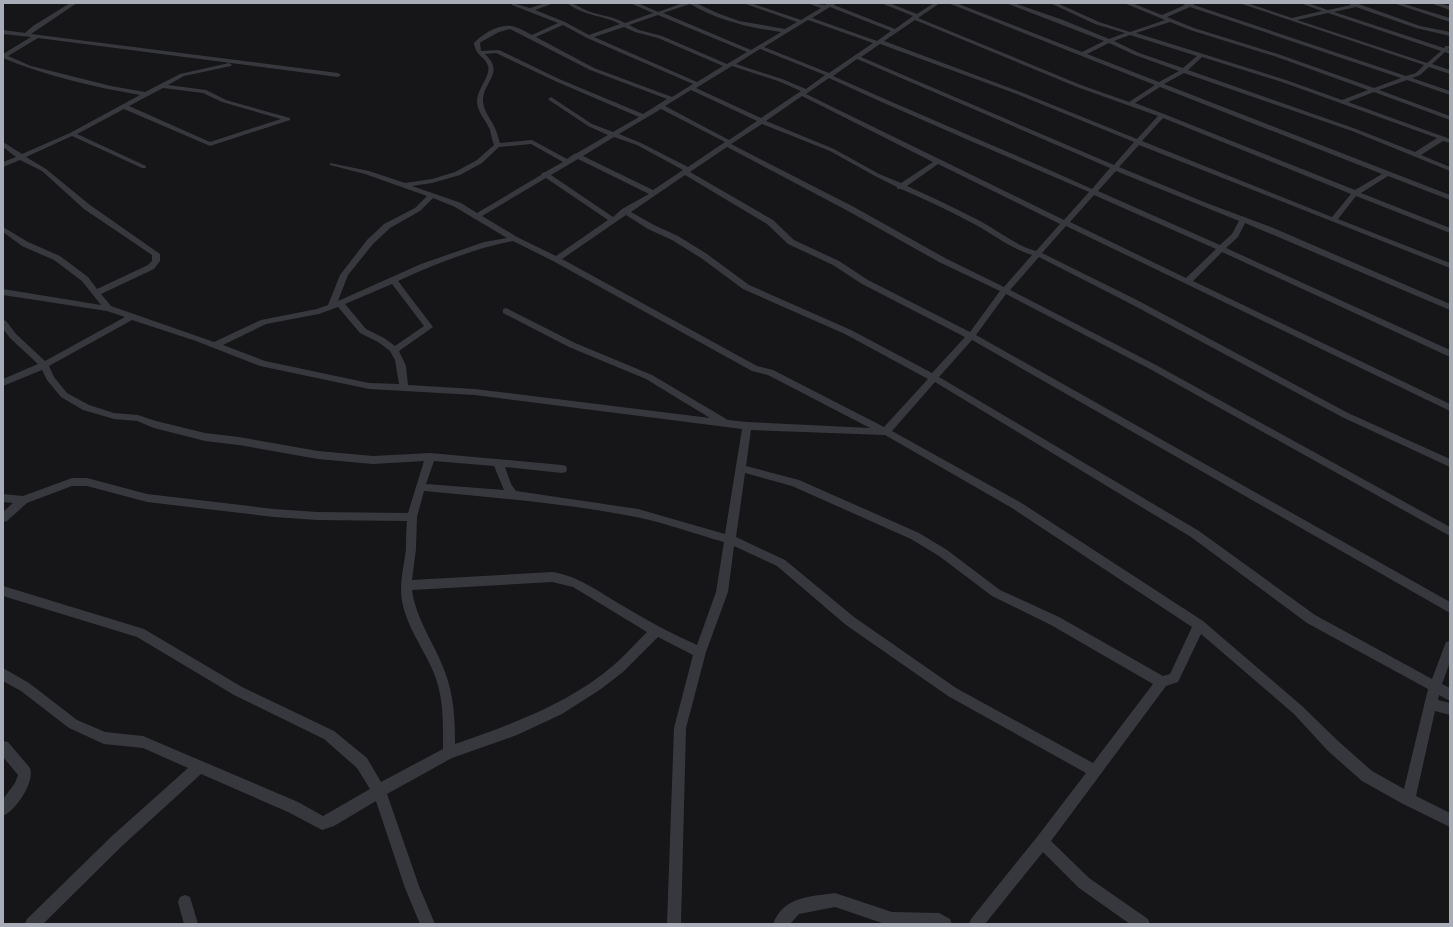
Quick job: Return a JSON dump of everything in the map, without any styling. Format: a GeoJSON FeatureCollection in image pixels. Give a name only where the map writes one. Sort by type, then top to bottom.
{"type":"FeatureCollection","features":[{"type":"Feature","properties":{"kind":"street"},"geometry":{"type":"LineString","coordinates":[[26,35],[35,27],[74,3]]}},
{"type":"Feature","properties":{"kind":"street"},"geometry":{"type":"LineString","coordinates":[[532,10],[551,3]]}},
{"type":"Feature","properties":{"kind":"street"},"geometry":{"type":"LineString","coordinates":[[570,3],[586,12],[612,18],[636,31],[660,37],[730,65],[780,80],[937,162],[1067,222],[1187,282],[1450,408]]}},
{"type":"Feature","properties":{"kind":"street"},"geometry":{"type":"LineString","coordinates":[[633,3],[751,52]]}},
{"type":"Feature","properties":{"kind":"street"},"geometry":{"type":"LineString","coordinates":[[589,37],[622,24],[688,3]]}},
{"type":"Feature","properties":{"kind":"street"},"geometry":{"type":"LineString","coordinates":[[692,3],[721,18],[750,26],[786,31]]}},
{"type":"Feature","properties":{"kind":"street"},"geometry":{"type":"LineString","coordinates":[[746,3],[801,22]]}},
{"type":"Feature","properties":{"kind":"street"},"geometry":{"type":"LineString","coordinates":[[810,3],[830,5],[896,31]]}},
{"type":"Feature","properties":{"kind":"street"},"geometry":{"type":"LineString","coordinates":[[884,3],[1079,86],[1162,115],[1450,231]]}},
{"type":"Feature","properties":{"kind":"street"},"geometry":{"type":"LineString","coordinates":[[556,259],[653,192],[830,76],[937,3]]}},
{"type":"Feature","properties":{"kind":"street"},"geometry":{"type":"LineString","coordinates":[[951,3],[1450,198]]}},
{"type":"Feature","properties":{"kind":"street"},"geometry":{"type":"LineString","coordinates":[[1008,3],[1110,40],[1137,54],[1183,71],[1354,130],[1450,169]]}},
{"type":"Feature","properties":{"kind":"street"},"geometry":{"type":"LineString","coordinates":[[1053,3],[1097,23],[1278,79],[1450,140]]}},
{"type":"Feature","properties":{"kind":"street"},"geometry":{"type":"LineString","coordinates":[[1127,3],[1162,17],[1450,118]]}},
{"type":"Feature","properties":{"kind":"street"},"geometry":{"type":"LineString","coordinates":[[1242,3],[1450,72]]}},
{"type":"Feature","properties":{"kind":"street"},"geometry":{"type":"LineString","coordinates":[[1303,3],[1447,51]]}},
{"type":"Feature","properties":{"kind":"street"},"geometry":{"type":"LineString","coordinates":[[1292,19],[1353,4],[1365,3]]}},
{"type":"Feature","properties":{"kind":"street"},"geometry":{"type":"LineString","coordinates":[[1396,3],[1450,20]]}},
{"type":"Feature","properties":{"kind":"street"},"geometry":{"type":"LineString","coordinates":[[1433,3],[1450,8]]}},
{"type":"Feature","properties":{"kind":"street"},"geometry":{"type":"LineString","coordinates":[[514,4],[563,23],[589,37],[697,84]]}},
{"type":"Feature","properties":{"kind":"street"},"geometry":{"type":"LineString","coordinates":[[1162,17],[1189,4],[1450,94]]}},
{"type":"Feature","properties":{"kind":"street"},"geometry":{"type":"LineString","coordinates":[[1353,4],[1418,27],[1450,34]]}},
{"type":"Feature","properties":{"kind":"street"},"geometry":{"type":"LineString","coordinates":[[477,216],[544,174],[830,5]]}},
{"type":"Feature","properties":{"kind":"street"},"geometry":{"type":"LineString","coordinates":[[808,18],[1016,92],[1450,266]]}},
{"type":"Feature","properties":{"kind":"street"},"geometry":{"type":"LineString","coordinates":[[1082,54],[1110,40],[1171,20]]}},
{"type":"Feature","properties":{"kind":"street"},"geometry":{"type":"LineString","coordinates":[[532,37],[563,23]]}},
{"type":"Feature","properties":{"kind":"street"},"geometry":{"type":"LineString","coordinates":[[497,145],[493,132],[480,104],[482,88],[489,79],[492,68],[490,61],[480,53],[477,43],[480,39],[504,28],[515,29],[592,69],[672,99]]}},
{"type":"Feature","properties":{"kind":"street"},"geometry":{"type":"LineString","coordinates":[[3,32],[338,75]]}},
{"type":"Feature","properties":{"kind":"street"},"geometry":{"type":"LineString","coordinates":[[36,37],[5,55],[5,57],[29,67],[111,88],[144,94]]}},
{"type":"Feature","properties":{"kind":"street"},"geometry":{"type":"LineString","coordinates":[[1342,102],[1418,74],[1447,51],[1450,46]]}},
{"type":"Feature","properties":{"kind":"street"},"geometry":{"type":"LineString","coordinates":[[758,47],[830,76],[914,115],[988,145],[1220,248],[1450,354]]}},
{"type":"Feature","properties":{"kind":"street"},"geometry":{"type":"LineString","coordinates":[[480,53],[497,51],[557,80],[643,116]]}},
{"type":"Feature","properties":{"kind":"street"},"geometry":{"type":"LineString","coordinates":[[1130,104],[1148,91],[1183,71],[1201,55]]}},
{"type":"Feature","properties":{"kind":"street"},"geometry":{"type":"LineString","coordinates":[[857,57],[1450,307]]}},
{"type":"Feature","properties":{"kind":"street"},"geometry":{"type":"LineString","coordinates":[[3,165],[72,134],[144,94],[182,76],[236,63]]}},
{"type":"Feature","properties":{"kind":"street"},"geometry":{"type":"LineString","coordinates":[[123,106],[210,144],[289,120],[224,101],[204,90],[162,86]]}},
{"type":"Feature","properties":{"kind":"street"},"geometry":{"type":"LineString","coordinates":[[691,88],[761,121],[832,150],[900,187],[954,210],[1015,246],[1038,254],[1134,302],[1345,415],[1450,463]]}},
{"type":"Feature","properties":{"kind":"street"},"geometry":{"type":"LineString","coordinates":[[551,99],[590,125],[639,144],[686,171],[770,222],[791,242],[836,263],[865,282],[971,336],[1450,608]]}},
{"type":"Feature","properties":{"kind":"street"},"geometry":{"type":"LineString","coordinates":[[660,106],[727,144],[851,209],[942,260],[1005,290],[1153,367],[1450,532]]}},
{"type":"Feature","properties":{"kind":"street"},"geometry":{"type":"LineString","coordinates":[[885,432],[971,336],[1005,290],[1116,167],[1137,141],[1162,115]]}},
{"type":"Feature","properties":{"kind":"street"},"geometry":{"type":"LineString","coordinates":[[72,134],[144,166]]}},
{"type":"Feature","properties":{"kind":"street"},"geometry":{"type":"LineString","coordinates":[[1416,155],[1442,138]]}},
{"type":"Feature","properties":{"kind":"street"},"geometry":{"type":"LineString","coordinates":[[402,184],[424,183],[445,178],[471,167],[492,152],[497,145],[532,142],[566,161]]}},
{"type":"Feature","properties":{"kind":"street"},"geometry":{"type":"LineString","coordinates":[[3,144],[31,164],[44,170],[87,207],[156,254],[156,261],[151,267],[96,293]]}},
{"type":"Feature","properties":{"kind":"street"},"geometry":{"type":"LineString","coordinates":[[576,155],[653,192]]}},
{"type":"Feature","properties":{"kind":"street"},"geometry":{"type":"LineString","coordinates":[[900,187],[937,162]]}},
{"type":"Feature","properties":{"kind":"street"},"geometry":{"type":"LineString","coordinates":[[332,164],[367,172],[458,205],[514,238],[556,259],[755,369],[770,372],[799,386],[1016,505],[1199,625],[1298,710],[1333,746],[1367,776],[1450,820]]}},
{"type":"Feature","properties":{"kind":"street"},"geometry":{"type":"LineString","coordinates":[[1334,220],[1356,193],[1389,173]]}},
{"type":"Feature","properties":{"kind":"street"},"geometry":{"type":"LineString","coordinates":[[544,174],[560,182],[584,202],[613,220]]}},
{"type":"Feature","properties":{"kind":"street"},"geometry":{"type":"LineString","coordinates":[[335,305],[344,277],[374,237],[386,227],[416,211],[427,202],[432,195]]}},
{"type":"Feature","properties":{"kind":"street"},"geometry":{"type":"LineString","coordinates":[[625,211],[651,227],[675,238],[704,256],[746,286],[848,332],[932,378],[1195,534],[1311,619],[1450,695]]}},
{"type":"Feature","properties":{"kind":"street"},"geometry":{"type":"LineString","coordinates":[[1187,282],[1220,248],[1235,235],[1243,220]]}},
{"type":"Feature","properties":{"kind":"street"},"geometry":{"type":"LineString","coordinates":[[487,244],[493,232],[492,225]]}},
{"type":"Feature","properties":{"kind":"street"},"geometry":{"type":"LineString","coordinates":[[3,229],[25,244],[57,258],[85,279],[108,308]]}},
{"type":"Feature","properties":{"kind":"street"},"geometry":{"type":"LineString","coordinates":[[215,345],[264,322],[319,311],[424,266],[487,244],[514,238]]}},
{"type":"Feature","properties":{"kind":"street"},"geometry":{"type":"LineString","coordinates":[[393,280],[428,324],[429,328],[395,350]]}},
{"type":"Feature","properties":{"kind":"street"},"geometry":{"type":"LineString","coordinates":[[3,292],[80,305],[108,308],[215,345],[263,364],[369,386],[475,392],[747,426],[885,432]]}},
{"type":"Feature","properties":{"kind":"street"},"geometry":{"type":"LineString","coordinates":[[335,305],[365,333],[382,340],[395,350],[402,362],[401,368],[404,387]]}},
{"type":"Feature","properties":{"kind":"street"},"geometry":{"type":"LineString","coordinates":[[506,311],[572,345],[649,377],[728,424]]}},
{"type":"Feature","properties":{"kind":"street"},"geometry":{"type":"LineString","coordinates":[[3,383],[44,365],[133,316]]}},
{"type":"Feature","properties":{"kind":"street"},"geometry":{"type":"LineString","coordinates":[[3,323],[14,336],[44,365],[50,378],[64,395],[86,408],[114,416],[138,418],[154,424],[205,437],[240,441],[318,455],[373,460],[430,457],[498,462],[562,470]]}},
{"type":"Feature","properties":{"kind":"street"},"geometry":{"type":"LineString","coordinates":[[674,924],[680,728],[700,652],[722,592],[747,426]]}},
{"type":"Feature","properties":{"kind":"street"},"geometry":{"type":"LineString","coordinates":[[430,457],[412,516],[411,549],[406,585],[408,602],[416,624],[439,671],[446,692],[449,716],[449,753]]}},
{"type":"Feature","properties":{"kind":"street"},"geometry":{"type":"LineString","coordinates":[[498,462],[506,485],[513,495]]}},
{"type":"Feature","properties":{"kind":"street"},"geometry":{"type":"LineString","coordinates":[[740,468],[795,483],[914,536],[944,553],[996,593],[1055,621],[1162,682]]}},
{"type":"Feature","properties":{"kind":"street"},"geometry":{"type":"LineString","coordinates":[[3,518],[23,500],[72,482],[87,482],[147,498],[274,513],[317,516],[412,516]]}},
{"type":"Feature","properties":{"kind":"street"},"geometry":{"type":"LineString","coordinates":[[420,487],[513,495],[638,513],[730,540],[781,563],[850,621],[952,692],[1095,771]]}},
{"type":"Feature","properties":{"kind":"street"},"geometry":{"type":"LineString","coordinates":[[3,498],[23,500]]}},
{"type":"Feature","properties":{"kind":"street"},"geometry":{"type":"LineString","coordinates":[[406,585],[552,577],[566,578],[578,582],[602,600],[656,631],[700,652]]}},
{"type":"Feature","properties":{"kind":"street"},"geometry":{"type":"LineString","coordinates":[[3,591],[140,633],[238,691],[329,735],[362,763],[379,791],[412,888],[428,924]]}},
{"type":"Feature","properties":{"kind":"street"},"geometry":{"type":"LineString","coordinates":[[976,924],[1042,842],[1162,682],[1174,678],[1199,625]]}},
{"type":"Feature","properties":{"kind":"street"},"geometry":{"type":"LineString","coordinates":[[3,674],[25,687],[73,724],[104,738],[143,742],[294,807],[322,823],[329,821],[379,791],[449,753],[518,729],[558,710],[597,685],[619,668],[656,631]]}},
{"type":"Feature","properties":{"kind":"street"},"geometry":{"type":"LineString","coordinates":[[1408,799],[1435,686],[1450,646]]}},
{"type":"Feature","properties":{"kind":"street"},"geometry":{"type":"LineString","coordinates":[[1431,704],[1450,709]]}},
{"type":"Feature","properties":{"kind":"street"},"geometry":{"type":"LineString","coordinates":[[3,747],[25,772],[25,780],[3,809]]}},
{"type":"Feature","properties":{"kind":"street"},"geometry":{"type":"LineString","coordinates":[[32,924],[117,841],[199,767]]}},
{"type":"Feature","properties":{"kind":"street"},"geometry":{"type":"LineString","coordinates":[[1042,842],[1084,883],[1143,924]]}},
{"type":"Feature","properties":{"kind":"street"},"geometry":{"type":"LineString","coordinates":[[780,924],[795,907],[835,900],[892,919],[939,920],[945,924]]}},
{"type":"Feature","properties":{"kind":"street"},"geometry":{"type":"LineString","coordinates":[[185,902],[191,924]]}}]}
